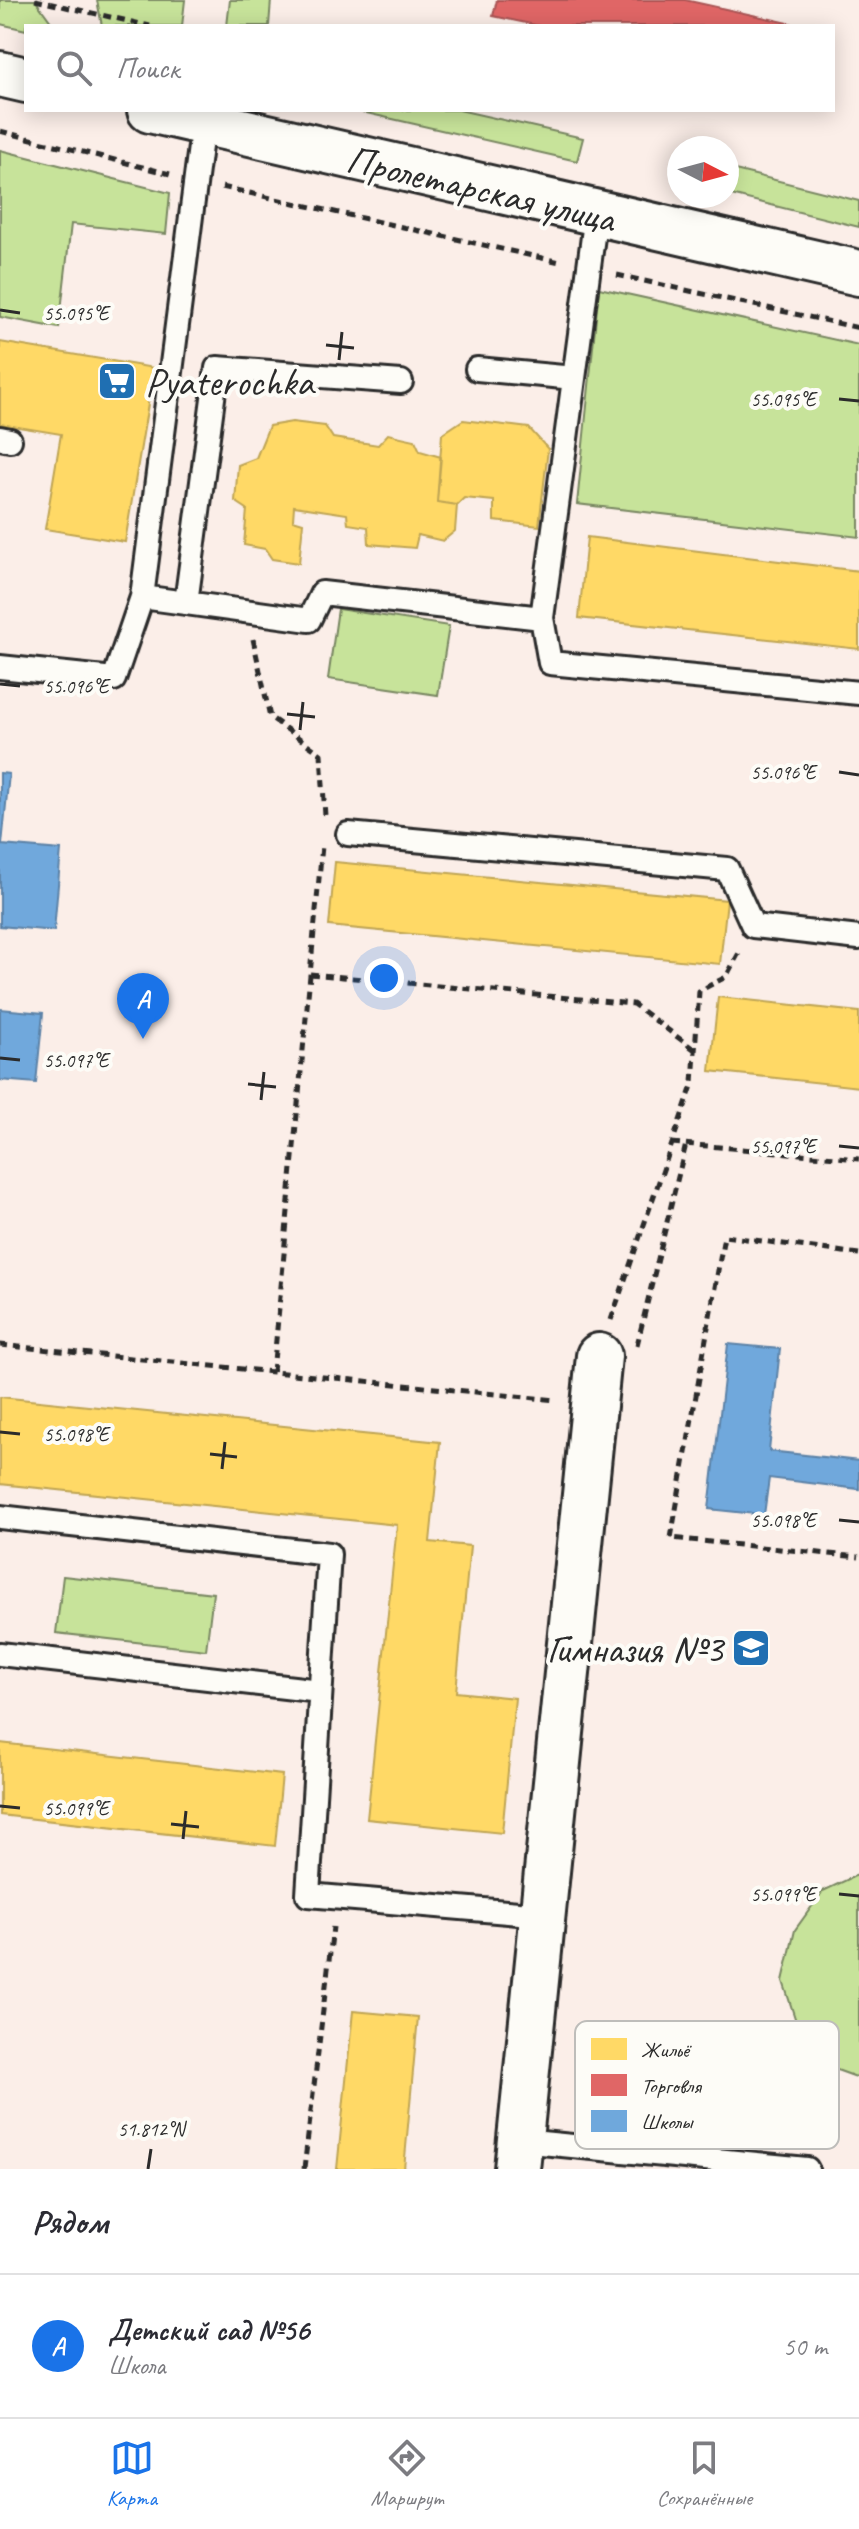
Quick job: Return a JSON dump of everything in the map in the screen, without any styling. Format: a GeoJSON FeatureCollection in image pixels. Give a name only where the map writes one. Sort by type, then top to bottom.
{"type":"FeatureCollection","features":[{"type":"Feature","properties":{"kind":"street"},"geometry":{"type":"LineString","coordinates":[[0,74],[24,80]]}},
{"type":"Feature","properties":{"kind":"street","name":"Пролетарская улица"},"geometry":{"type":"LineString","coordinates":[[158,112],[859,273]]}},
{"type":"Feature","properties":{"kind":"street"},"geometry":{"type":"LineString","coordinates":[[519,2155],[599,1356]]}},
{"type":"Feature","properties":{"kind":"lane"},"geometry":{"type":"LineString","coordinates":[[0,667],[114,679],[142,597],[203,123]]}},
{"type":"Feature","properties":{"kind":"lane"},"geometry":{"type":"LineString","coordinates":[[596,214],[542,618],[550,663],[859,693]]}},
{"type":"Feature","properties":{"kind":"lane"},"geometry":{"type":"LineString","coordinates":[[186,603],[217,368],[401,382]]}},
{"type":"Feature","properties":{"kind":"lane"},"geometry":{"type":"LineString","coordinates":[[477,369],[574,378]]}},
{"type":"Feature","properties":{"kind":"lane"},"geometry":{"type":"LineString","coordinates":[[142,597],[309,620],[322,593],[542,618]]}},
{"type":"Feature","properties":{"kind":"lane"},"geometry":{"type":"LineString","coordinates":[[348,834],[727,869],[753,926],[859,938]]}},
{"type":"Feature","properties":{"kind":"lane"},"geometry":{"type":"LineString","coordinates":[[0,1517],[329,1554],[308,1895],[542,1915]]}},
{"type":"Feature","properties":{"kind":"lane"},"geometry":{"type":"LineString","coordinates":[[0,1654],[320,1691]]}},
{"type":"Feature","properties":{"kind":"lane"},"geometry":{"type":"LineString","coordinates":[[519,2155],[807,2169]]}},
{"type":"Feature","properties":{"kind":"path"},"geometry":{"type":"LineString","coordinates":[[35,0],[141,24]]}},
{"type":"Feature","properties":{"kind":"path"},"geometry":{"type":"LineString","coordinates":[[0,131],[197,181],[859,328]]}},
{"type":"Feature","properties":{"kind":"path"},"geometry":{"type":"LineString","coordinates":[[246,611],[270,717],[321,754],[324,821]]}},
{"type":"Feature","properties":{"kind":"path"},"geometry":{"type":"LineString","coordinates":[[273,1372],[323,836]]}},
{"type":"Feature","properties":{"kind":"path"},"geometry":{"type":"LineString","coordinates":[[599,1356],[693,1083],[699,991],[726,977],[753,926]]}},
{"type":"Feature","properties":{"kind":"path"},"geometry":{"type":"LineString","coordinates":[[310,974],[633,1004],[695,1050]]}},
{"type":"Feature","properties":{"kind":"path"},"geometry":{"type":"LineString","coordinates":[[672,1143],[859,1159]]}},
{"type":"Feature","properties":{"kind":"path"},"geometry":{"type":"LineString","coordinates":[[859,1254],[724,1236],[671,1538],[859,1557]]}},
{"type":"Feature","properties":{"kind":"path"},"geometry":{"type":"LineString","coordinates":[[0,1345],[594,1404]]}},
{"type":"Feature","properties":{"kind":"path"},"geometry":{"type":"LineString","coordinates":[[304,2169],[314,2061],[337,1898]]}},
{"type":"Feature","properties":{"kind":"green space"},"geometry":{"type":"Polygon","coordinates":[[[0,0],[35,0],[53,24],[24,24],[24,30],[0,24],[0,0]]]}},
{"type":"Feature","properties":{"kind":"green space"},"geometry":{"type":"Polygon","coordinates":[[[97,0],[185,0],[182,24],[102,24],[97,0]]]}},
{"type":"Feature","properties":{"kind":"green space"},"geometry":{"type":"Polygon","coordinates":[[[230,0],[271,0],[269,24],[227,24],[230,0]]]}},
{"type":"Feature","properties":{"kind":"green space"},"geometry":{"type":"Polygon","coordinates":[[[362,112],[468,112],[583,138],[577,161],[362,112]]]}},
{"type":"Feature","properties":{"kind":"green space"},"geometry":{"type":"Polygon","coordinates":[[[0,150],[170,193],[166,234],[71,224],[59,328],[0,317],[0,150]]]}},
{"type":"Feature","properties":{"kind":"green space"},"geometry":{"type":"Polygon","coordinates":[[[739,171],[859,201],[859,227],[739,197],[739,171]]]}},
{"type":"Feature","properties":{"kind":"green space"},"geometry":{"type":"Polygon","coordinates":[[[599,288],[859,345],[859,537],[577,504],[599,288]]]}},
{"type":"Feature","properties":{"kind":"green space"},"geometry":{"type":"Polygon","coordinates":[[[338,609],[449,626],[438,695],[328,679],[338,609]]]}},
{"type":"Feature","properties":{"kind":"green space"},"geometry":{"type":"Polygon","coordinates":[[[63,1576],[213,1593],[206,1650],[56,1633],[63,1576]]]}},
{"type":"Feature","properties":{"kind":"green space"},"geometry":{"type":"Polygon","coordinates":[[[859,1874],[859,2078],[839,2071],[839,2021],[796,2021],[783,1981],[795,1930],[823,1891],[859,1874]]]}},
{"type":"Feature","properties":{"kind":"building: Жильё"},"geometry":{"type":"Polygon","coordinates":[[[0,342],[154,368],[125,542],[45,529],[61,434],[0,424],[0,342]]]}},
{"type":"Feature","properties":{"kind":"building: Жильё"},"geometry":{"type":"Polygon","coordinates":[[[463,420],[529,428],[548,449],[539,526],[494,521],[494,501],[464,498],[457,505],[437,502],[442,434],[463,420]]]}},
{"type":"Feature","properties":{"kind":"building: Жильё"},"geometry":{"type":"Polygon","coordinates":[[[292,422],[325,426],[333,438],[378,445],[388,434],[415,440],[420,451],[441,457],[437,502],[457,505],[455,531],[443,541],[418,535],[415,548],[369,544],[368,527],[348,524],[347,514],[294,506],[293,520],[303,523],[299,563],[272,559],[265,549],[244,545],[247,509],[235,501],[238,465],[256,458],[269,426],[292,422]]]}},
{"type":"Feature","properties":{"kind":"building: Жильё"},"geometry":{"type":"Polygon","coordinates":[[[587,537],[859,571],[859,649],[579,618],[587,537]]]}},
{"type":"Feature","properties":{"kind":"building: Жильё"},"geometry":{"type":"Polygon","coordinates":[[[335,862],[727,900],[720,964],[329,926],[335,862]]]}},
{"type":"Feature","properties":{"kind":"building: Жильё"},"geometry":{"type":"Polygon","coordinates":[[[718,997],[859,1012],[859,1087],[710,1071],[718,997]]]}},
{"type":"Feature","properties":{"kind":"building: Жильё"},"geometry":{"type":"Polygon","coordinates":[[[0,1397],[440,1442],[430,1542],[470,1546],[456,1692],[515,1698],[502,1833],[367,1819],[397,1525],[0,1484],[0,1397]]]}},
{"type":"Feature","properties":{"kind":"building: Жильё"},"geometry":{"type":"Polygon","coordinates":[[[0,1743],[282,1775],[275,1846],[0,1815],[0,1743]]]}},
{"type":"Feature","properties":{"kind":"building: Жильё"},"geometry":{"type":"Polygon","coordinates":[[[353,2011],[418,2017],[404,2169],[337,2169],[353,2011]]]}},
{"type":"Feature","properties":{"kind":"building: Торговля"},"geometry":{"type":"Polygon","coordinates":[[[497,0],[685,0],[793,24],[531,24],[493,16],[497,0]]]}},
{"type":"Feature","properties":{"kind":"building: Школы"},"geometry":{"type":"Polygon","coordinates":[[[0,773],[9,774],[2,845],[61,850],[54,931],[0,926],[0,773]]]}},
{"type":"Feature","properties":{"kind":"building: Школы"},"geometry":{"type":"Polygon","coordinates":[[[0,1009],[43,1013],[36,1083],[0,1080],[0,1009]]]}},
{"type":"Feature","properties":{"kind":"building: Школы"},"geometry":{"type":"Polygon","coordinates":[[[728,1344],[780,1349],[769,1451],[859,1461],[859,1489],[769,1478],[764,1515],[709,1509],[728,1344]]]}},
{"type":"Feature","properties":{"kind":"place","name":"Pyaterochka"},"geometry":{"type":"Point","coordinates":[117,381]}},
{"type":"Feature","properties":{"kind":"place","name":"Детский сад №56"},"geometry":{"type":"Point","coordinates":[143,1039]}},
{"type":"Feature","properties":{"kind":"place","name":"Гимназия №3"},"geometry":{"type":"Point","coordinates":[751,1648]}}]}
